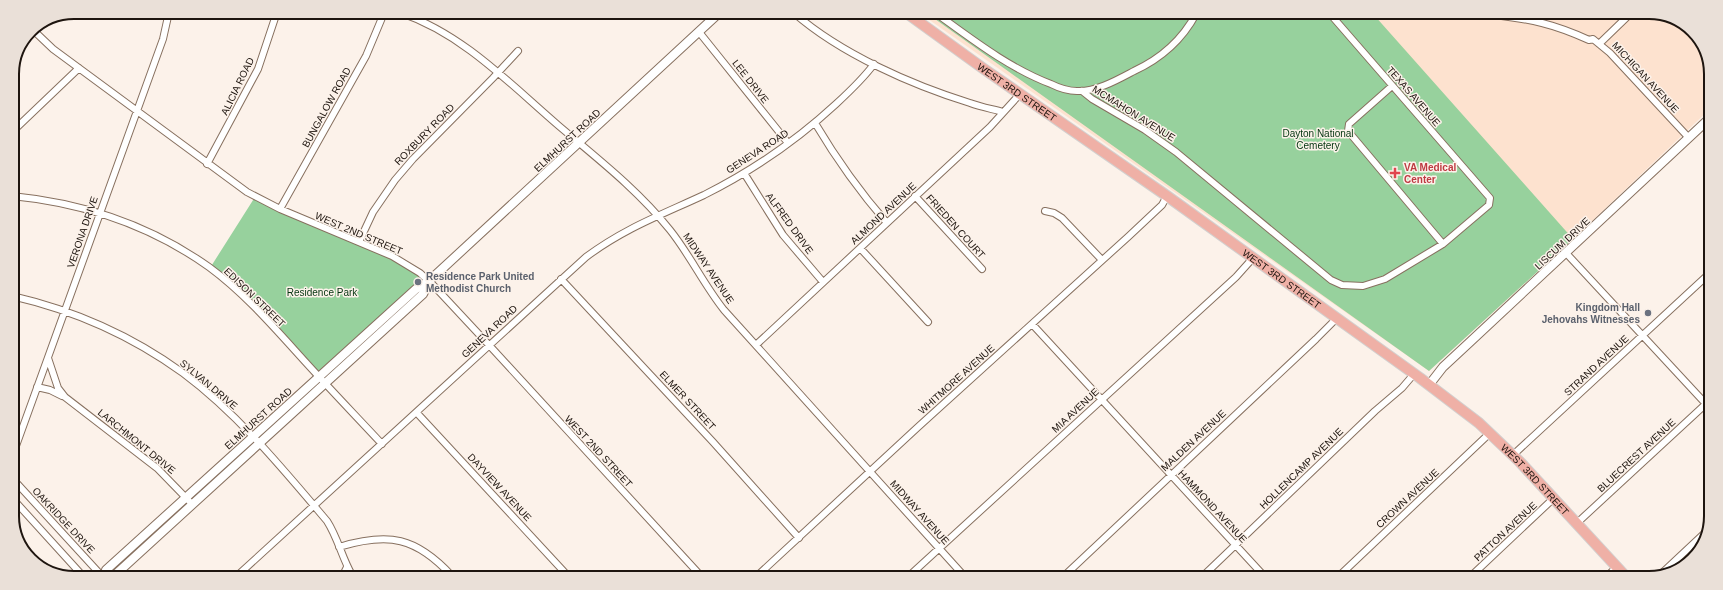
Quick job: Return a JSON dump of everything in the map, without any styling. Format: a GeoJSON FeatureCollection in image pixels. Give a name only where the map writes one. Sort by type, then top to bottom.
{"type":"FeatureCollection","features":[{"type":"Feature","properties":{"kind":"main road","name":"WEST 3RD STREET"},"geometry":{"type":"LineString","coordinates":[[915,19],[1167,196],[1337,318],[1414,374],[1490,433],[1554,498],[1621,571]]}},
{"type":"Feature","properties":{"kind":"street","name":"VERONA DRIVE"},"geometry":{"type":"LineString","coordinates":[[19,438],[164,34],[167,19]]}},
{"type":"Feature","properties":{"kind":"street","name":"ALICIA ROAD"},"geometry":{"type":"LineString","coordinates":[[206,164],[258,70],[275,19]]}},
{"type":"Feature","properties":{"kind":"street","name":"BUNGALOW ROAD"},"geometry":{"type":"LineString","coordinates":[[280,210],[366,56],[381,19]]}},
{"type":"Feature","properties":{"kind":"street","name":"MIDWAY AVENUE"},"geometry":{"type":"LineString","coordinates":[[417,19],[445,32],[466,47],[630,187],[658,215],[671,231],[716,300],[960,571]]}},
{"type":"Feature","properties":{"kind":"street","name":"ELMHURST ROAD"},"geometry":{"type":"LineString","coordinates":[[106,571],[252,436],[416,289],[429,281],[713,19]]}},
{"type":"Feature","properties":{"kind":"street"},"geometry":{"type":"LineString","coordinates":[[801,19],[824,35],[874,64],[933,90],[972,104],[1003,112]]}},
{"type":"Feature","properties":{"kind":"street","name":"MCMAHON AVENUE"},"geometry":{"type":"LineString","coordinates":[[944,19],[1020,70],[1058,87],[1073,91],[1082,91],[1092,100],[1145,130],[1176,152],[1331,280],[1342,285],[1363,286],[1385,279],[1424,257],[1443,244]]}},
{"type":"Feature","properties":{"kind":"street"},"geometry":{"type":"LineString","coordinates":[[1082,91],[1118,79],[1155,60],[1178,39],[1192,19]]}},
{"type":"Feature","properties":{"kind":"street","name":"TEXAS AVENUE"},"geometry":{"type":"LineString","coordinates":[[1335,19],[1490,198],[1489,205],[1443,244]]}},
{"type":"Feature","properties":{"kind":"street","name":"MICHIGAN AVENUE"},"geometry":{"type":"LineString","coordinates":[[1527,19],[1548,24],[1589,40],[1593,39],[1610,53],[1689,138]]}},
{"type":"Feature","properties":{"kind":"street"},"geometry":{"type":"LineString","coordinates":[[1599,44],[1625,19]]}},
{"type":"Feature","properties":{"kind":"street","name":"LEE DRIVE"},"geometry":{"type":"LineString","coordinates":[[699,32],[788,143]]}},
{"type":"Feature","properties":{"kind":"street","name":"WEST 2ND STREET"},"geometry":{"type":"LineString","coordinates":[[37,34],[53,49],[136,112],[206,164],[247,192],[280,210],[359,242],[405,263],[429,281],[696,571]]}},
{"type":"Feature","properties":{"kind":"street","name":"ROXBURY ROAD"},"geometry":{"type":"LineString","coordinates":[[359,242],[376,207],[395,180],[413,159],[518,51]]}},
{"type":"Feature","properties":{"kind":"street","name":"GENEVA ROAD"},"geometry":{"type":"LineString","coordinates":[[242,571],[586,257],[610,240],[658,215],[703,195],[744,173],[815,123],[846,95],[874,64]]}},
{"type":"Feature","properties":{"kind":"street"},"geometry":{"type":"LineString","coordinates":[[19,125],[79,68]]}},
{"type":"Feature","properties":{"kind":"street"},"geometry":{"type":"LineString","coordinates":[[1392,86],[1349,124],[1348,131],[1443,244]]}},
{"type":"Feature","properties":{"kind":"street","name":"ALMOND AVENUE"},"geometry":{"type":"LineString","coordinates":[[757,344],[990,126],[1020,94]]}},
{"type":"Feature","properties":{"kind":"street"},"geometry":{"type":"LineString","coordinates":[[815,123],[853,183],[887,223]]}},
{"type":"Feature","properties":{"kind":"street","name":"LISCUM DRIVE"},"geometry":{"type":"LineString","coordinates":[[1428,385],[1467,344],[1704,123]]}},
{"type":"Feature","properties":{"kind":"street","name":"ALFRED DRIVE"},"geometry":{"type":"LineString","coordinates":[[744,173],[783,235],[823,282]]}},
{"type":"Feature","properties":{"kind":"street","name":"FRIEDEN COURT"},"geometry":{"type":"LineString","coordinates":[[915,196],[982,269]]}},
{"type":"Feature","properties":{"kind":"street","name":"WHITMORE AVENUE"},"geometry":{"type":"LineString","coordinates":[[763,571],[1162,205],[1167,196]]}},
{"type":"Feature","properties":{"kind":"street","name":"EDISON STREET"},"geometry":{"type":"LineString","coordinates":[[19,197],[58,202],[100,213],[136,226],[158,236],[210,268],[244,297],[382,444]]}},
{"type":"Feature","properties":{"kind":"street"},"geometry":{"type":"LineString","coordinates":[[1045,211],[1054,213],[1062,218],[1102,260]]}},
{"type":"Feature","properties":{"kind":"street"},"geometry":{"type":"LineString","coordinates":[[860,248],[928,322]]}},
{"type":"Feature","properties":{"kind":"street"},"geometry":{"type":"LineString","coordinates":[[1566,253],[1704,400]]}},
{"type":"Feature","properties":{"kind":"street","name":"MIA AVENUE"},"geometry":{"type":"LineString","coordinates":[[915,571],[1236,277],[1253,258]]}},
{"type":"Feature","properties":{"kind":"street","name":"ELMER STREET"},"geometry":{"type":"LineString","coordinates":[[561,279],[713,442],[799,538]]}},
{"type":"Feature","properties":{"kind":"street","name":"STRAND AVENUE"},"geometry":{"type":"LineString","coordinates":[[1513,455],[1704,279]]}},
{"type":"Feature","properties":{"kind":"street","name":"ELMHURST ROAD"},"geometry":{"type":"LineString","coordinates":[[119,571],[423,294],[429,281]]}},
{"type":"Feature","properties":{"kind":"street","name":"SYLVAN DRIVE"},"geometry":{"type":"LineString","coordinates":[[19,298],[64,312],[118,334],[165,361],[214,398],[252,436],[331,526],[350,571]]}},
{"type":"Feature","properties":{"kind":"street","name":"MALDEN AVENUE"},"geometry":{"type":"LineString","coordinates":[[1069,571],[1337,318]]}},
{"type":"Feature","properties":{"kind":"street","name":"HAMMOND AVENUE"},"geometry":{"type":"LineString","coordinates":[[1032,324],[1260,571]]}},
{"type":"Feature","properties":{"kind":"street","name":"LARCHMONT DRIVE"},"geometry":{"type":"LineString","coordinates":[[48,358],[58,388],[65,397]]}},
{"type":"Feature","properties":{"kind":"street","name":"HOLLENCAMP AVENUE"},"geometry":{"type":"LineString","coordinates":[[1208,571],[1375,411],[1402,388],[1414,374]]}},
{"type":"Feature","properties":{"kind":"street","name":"LARCHMONT DRIVE"},"geometry":{"type":"LineString","coordinates":[[38,387],[50,390],[65,397],[157,468],[192,504]]}},
{"type":"Feature","properties":{"kind":"street","name":"BLUECREST AVENUE"},"geometry":{"type":"LineString","coordinates":[[1577,523],[1704,406]]}},
{"type":"Feature","properties":{"kind":"street","name":"DAYVIEW AVENUE"},"geometry":{"type":"LineString","coordinates":[[417,413],[563,571]]}},
{"type":"Feature","properties":{"kind":"street","name":"CROWN AVENUE"},"geometry":{"type":"LineString","coordinates":[[1344,571],[1490,433]]}},
{"type":"Feature","properties":{"kind":"street","name":"OAKRIDGE DRIVE"},"geometry":{"type":"LineString","coordinates":[[19,486],[97,571]]}},
{"type":"Feature","properties":{"kind":"street","name":"PATTON AVENUE"},"geometry":{"type":"LineString","coordinates":[[1476,571],[1554,498]]}},
{"type":"Feature","properties":{"kind":"street"},"geometry":{"type":"LineString","coordinates":[[19,506],[78,571]]}},
{"type":"Feature","properties":{"kind":"street"},"geometry":{"type":"LineString","coordinates":[[339,547],[374,539],[402,542],[416,546],[428,553],[447,571]]}},
{"type":"Feature","properties":{"kind":"street"},"geometry":{"type":"LineString","coordinates":[[1668,568],[1699,539]]}},
{"type":"Feature","properties":{"kind":"street"},"geometry":{"type":"LineString","coordinates":[[345,571],[347,567]]}},
{"type":"Feature","properties":{"kind":"street"},"geometry":{"type":"LineString","coordinates":[[1613,571],[1617,567]]}},
{"type":"Feature","properties":{"kind":"shaded area","name":"Dayton National Cemetery"},"geometry":{"type":"Polygon","coordinates":[[[928,19],[1649,19],[1667,22],[1682,30],[1693,41],[1703,63],[1704,115],[1573,239],[1429,371],[928,19]]]}},
{"type":"Feature","properties":{"kind":"green space","name":"Dayton National Cemetery"},"geometry":{"type":"Polygon","coordinates":[[[935,19],[1378,19],[1573,239],[1429,371],[935,19]]]}},
{"type":"Feature","properties":{"kind":"green space","name":"Residence Park"},"geometry":{"type":"Polygon","coordinates":[[[255,197],[392,256],[429,281],[319,377],[290,345],[210,268],[255,197]]]}},
{"type":"Feature","properties":{"kind":"place","name":"VA Medical Center"},"geometry":{"type":"Point","coordinates":[1395,173]}},
{"type":"Feature","properties":{"kind":"place","name":"Residence Park United Methodist Church"},"geometry":{"type":"Point","coordinates":[418,282]}},
{"type":"Feature","properties":{"kind":"place","name":"Kingdom Hall Jehovahs Witnesses"},"geometry":{"type":"Point","coordinates":[1648,313]}}]}
